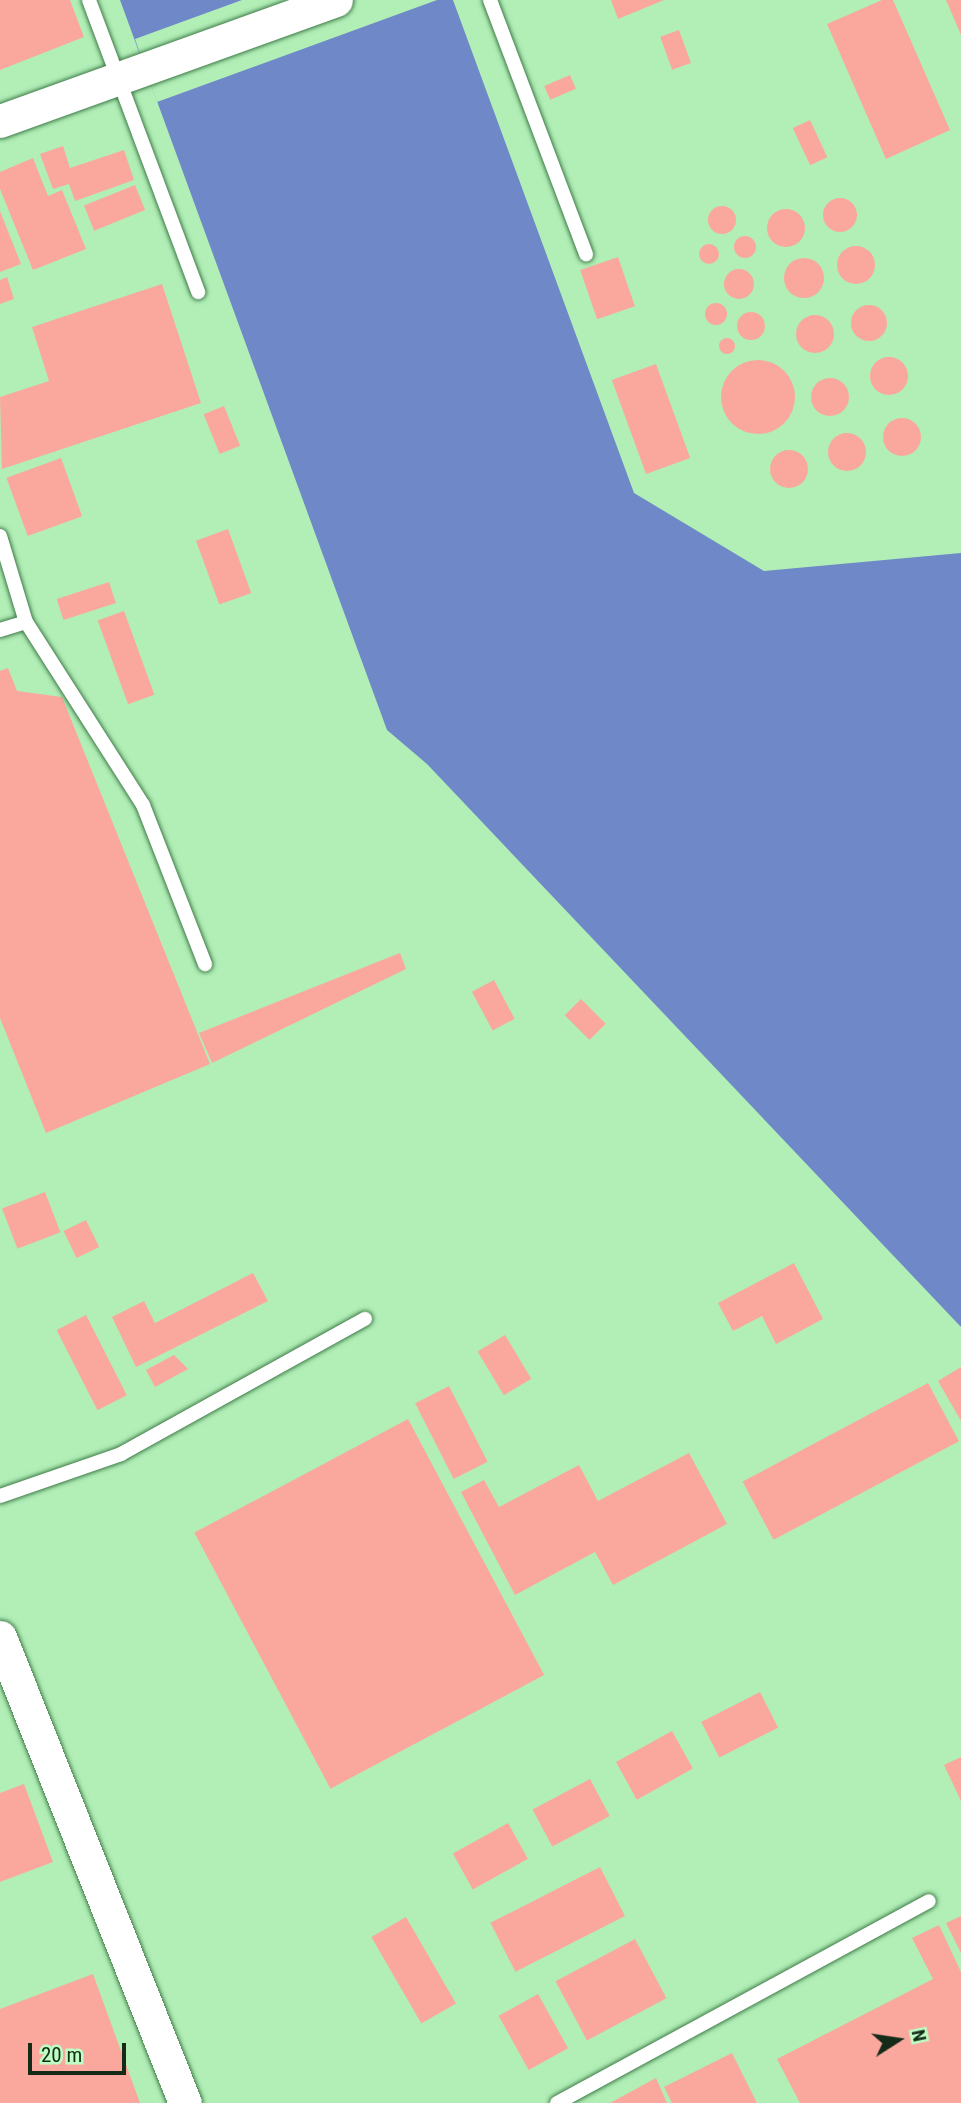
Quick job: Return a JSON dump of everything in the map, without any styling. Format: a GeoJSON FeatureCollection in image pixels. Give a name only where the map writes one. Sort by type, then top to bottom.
{"type":"FeatureCollection","features":[{"type":"Feature","properties":{"kind":"street"},"geometry":{"type":"LineString","coordinates":[[0,121],[336,0]]}},
{"type":"Feature","properties":{"kind":"street"},"geometry":{"type":"LineString","coordinates":[[0,1637],[185,2103]]}},
{"type":"Feature","properties":{"kind":"lane"},"geometry":{"type":"LineString","coordinates":[[89,0],[132,73],[198,292]]}},
{"type":"Feature","properties":{"kind":"lane"},"geometry":{"type":"LineString","coordinates":[[490,0],[586,254]]}},
{"type":"Feature","properties":{"kind":"lane"},"geometry":{"type":"LineString","coordinates":[[0,536],[26,622],[143,805],[205,964]]}},
{"type":"Feature","properties":{"kind":"lane"},"geometry":{"type":"LineString","coordinates":[[0,630],[26,622]]}},
{"type":"Feature","properties":{"kind":"lane"},"geometry":{"type":"LineString","coordinates":[[0,1496],[121,1454],[365,1319]]}},
{"type":"Feature","properties":{"kind":"lane"},"geometry":{"type":"LineString","coordinates":[[557,2103],[929,1900]]}},
{"type":"Feature","properties":{"kind":"water"},"geometry":{"type":"Polygon","coordinates":[[[120,0],[453,0],[634,493],[764,571],[961,553],[961,1327],[427,764],[387,730],[120,0]]]}},
{"type":"Feature","properties":{"kind":"pier"},"geometry":{"type":"Polygon","coordinates":[[[242,0],[437,0],[157,102],[135,39],[242,0]]]}},
{"type":"Feature","properties":{"kind":"building"},"geometry":{"type":"Polygon","coordinates":[[[0,0],[70,0],[84,37],[0,70],[0,0]]]}},
{"type":"Feature","properties":{"kind":"building"},"geometry":{"type":"Polygon","coordinates":[[[611,0],[664,0],[618,19],[611,0]]]}},
{"type":"Feature","properties":{"kind":"building"},"geometry":{"type":"Polygon","coordinates":[[[882,0],[893,0],[950,130],[886,159],[827,24],[882,0]]]}},
{"type":"Feature","properties":{"kind":"building"},"geometry":{"type":"Polygon","coordinates":[[[946,0],[961,0],[961,35],[946,0]]]}},
{"type":"Feature","properties":{"kind":"building"},"geometry":{"type":"Polygon","coordinates":[[[679,30],[691,63],[672,70],[660,37],[679,30]]]}},
{"type":"Feature","properties":{"kind":"building"},"geometry":{"type":"Polygon","coordinates":[[[570,75],[576,89],[550,100],[544,86],[570,75]]]}},
{"type":"Feature","properties":{"kind":"building"},"geometry":{"type":"Polygon","coordinates":[[[810,120],[827,157],[810,165],[793,128],[810,120]]]}},
{"type":"Feature","properties":{"kind":"building"},"geometry":{"type":"Polygon","coordinates":[[[63,146],[70,168],[124,150],[134,180],[75,201],[69,184],[53,189],[40,154],[63,146]]]}},
{"type":"Feature","properties":{"kind":"building"},"geometry":{"type":"Polygon","coordinates":[[[33,158],[48,196],[62,190],[86,249],[33,270],[0,189],[0,172],[33,158]]]}},
{"type":"Feature","properties":{"kind":"building"},"geometry":{"type":"Polygon","coordinates":[[[135,185],[145,210],[94,231],[84,206],[135,185]]]}},
{"type":"Feature","properties":{"kind":"building"},"geometry":{"type":"Polygon","coordinates":[[[840,198],[852,203],[857,215],[852,227],[840,232],[828,227],[823,215],[828,203],[840,198]]]}},
{"type":"Feature","properties":{"kind":"building"},"geometry":{"type":"Polygon","coordinates":[[[722,206],[732,210],[736,220],[732,230],[722,234],[712,230],[708,220],[712,210],[722,206]]]}},
{"type":"Feature","properties":{"kind":"building"},"geometry":{"type":"Polygon","coordinates":[[[786,209],[799,215],[805,228],[799,241],[786,247],[773,241],[767,228],[773,215],[786,209]]]}},
{"type":"Feature","properties":{"kind":"building"},"geometry":{"type":"Polygon","coordinates":[[[0,211],[21,264],[0,272],[0,211]]]}},
{"type":"Feature","properties":{"kind":"building"},"geometry":{"type":"Polygon","coordinates":[[[745,236],[753,239],[756,247],[753,255],[745,258],[737,255],[734,247],[737,239],[745,236]]]}},
{"type":"Feature","properties":{"kind":"building"},"geometry":{"type":"Polygon","coordinates":[[[709,244],[716,247],[719,254],[716,261],[709,264],[702,261],[699,254],[702,247],[709,244]]]}},
{"type":"Feature","properties":{"kind":"building"},"geometry":{"type":"Polygon","coordinates":[[[856,246],[869,252],[875,265],[869,278],[856,284],[843,278],[837,265],[843,252],[856,246]]]}},
{"type":"Feature","properties":{"kind":"building"},"geometry":{"type":"Polygon","coordinates":[[[618,257],[635,306],[597,319],[580,270],[618,257]]]}},
{"type":"Feature","properties":{"kind":"building"},"geometry":{"type":"Polygon","coordinates":[[[804,258],[812,259],[818,264],[823,270],[823,286],[818,292],[812,297],[804,298],[796,297],[790,292],[785,286],[784,278],[785,270],[790,264],[796,259],[804,258]]]}},
{"type":"Feature","properties":{"kind":"building"},"geometry":{"type":"Polygon","coordinates":[[[739,269],[750,273],[754,284],[750,295],[739,299],[728,295],[724,284],[728,273],[739,269]]]}},
{"type":"Feature","properties":{"kind":"building"},"geometry":{"type":"Polygon","coordinates":[[[7,277],[14,299],[0,304],[0,280],[7,277]]]}},
{"type":"Feature","properties":{"kind":"building"},"geometry":{"type":"Polygon","coordinates":[[[162,284],[201,403],[2,469],[0,397],[49,381],[32,327],[162,284]]]}},
{"type":"Feature","properties":{"kind":"building"},"geometry":{"type":"Polygon","coordinates":[[[716,303],[724,306],[727,314],[724,322],[716,325],[708,322],[705,314],[708,306],[716,303]]]}},
{"type":"Feature","properties":{"kind":"building"},"geometry":{"type":"Polygon","coordinates":[[[869,305],[882,310],[887,323],[882,336],[869,341],[856,336],[851,323],[856,310],[869,305]]]}},
{"type":"Feature","properties":{"kind":"building"},"geometry":{"type":"Polygon","coordinates":[[[751,312],[761,316],[765,326],[761,336],[751,340],[741,336],[737,326],[741,316],[751,312]]]}},
{"type":"Feature","properties":{"kind":"building"},"geometry":{"type":"Polygon","coordinates":[[[815,315],[829,320],[834,334],[829,348],[815,353],[801,348],[796,334],[801,320],[815,315]]]}},
{"type":"Feature","properties":{"kind":"building"},"geometry":{"type":"Polygon","coordinates":[[[727,338],[735,346],[727,354],[719,346],[727,338]]]}},
{"type":"Feature","properties":{"kind":"building"},"geometry":{"type":"Polygon","coordinates":[[[889,357],[903,362],[908,376],[903,390],[889,395],[875,390],[870,376],[875,362],[889,357]]]}},
{"type":"Feature","properties":{"kind":"building"},"geometry":{"type":"Polygon","coordinates":[[[758,360],[779,366],[789,376],[795,397],[789,418],[779,428],[758,434],[737,428],[727,418],[721,397],[727,376],[737,366],[758,360]]]}},
{"type":"Feature","properties":{"kind":"building"},"geometry":{"type":"Polygon","coordinates":[[[656,364],[690,458],[646,474],[612,380],[656,364]]]}},
{"type":"Feature","properties":{"kind":"building"},"geometry":{"type":"Polygon","coordinates":[[[830,378],[844,383],[849,397],[844,411],[830,416],[816,411],[811,397],[816,383],[830,378]]]}},
{"type":"Feature","properties":{"kind":"building"},"geometry":{"type":"Polygon","coordinates":[[[224,406],[240,446],[220,454],[204,414],[224,406]]]}},
{"type":"Feature","properties":{"kind":"building"},"geometry":{"type":"Polygon","coordinates":[[[902,418],[915,424],[921,437],[915,450],[902,456],[889,450],[883,437],[889,424],[902,418]]]}},
{"type":"Feature","properties":{"kind":"building"},"geometry":{"type":"Polygon","coordinates":[[[847,433],[861,438],[866,452],[861,466],[847,471],[833,466],[828,452],[833,438],[847,433]]]}},
{"type":"Feature","properties":{"kind":"building"},"geometry":{"type":"Polygon","coordinates":[[[789,450],[803,455],[808,469],[803,483],[789,488],[775,483],[770,469],[775,455],[789,450]]]}},
{"type":"Feature","properties":{"kind":"building"},"geometry":{"type":"Polygon","coordinates":[[[61,458],[82,516],[28,536],[6,478],[61,458]]]}},
{"type":"Feature","properties":{"kind":"building"},"geometry":{"type":"Polygon","coordinates":[[[228,529],[251,593],[219,605],[196,541],[228,529]]]}},
{"type":"Feature","properties":{"kind":"building"},"geometry":{"type":"Polygon","coordinates":[[[109,582],[116,603],[63,620],[57,599],[109,582]]]}},
{"type":"Feature","properties":{"kind":"building"},"geometry":{"type":"Polygon","coordinates":[[[124,611],[154,695],[128,704],[98,621],[124,611]]]}},
{"type":"Feature","properties":{"kind":"building"},"geometry":{"type":"Polygon","coordinates":[[[8,668],[17,691],[62,697],[210,1064],[46,1133],[0,1018],[0,671],[8,668]]]}},
{"type":"Feature","properties":{"kind":"building"},"geometry":{"type":"Polygon","coordinates":[[[400,953],[406,969],[212,1063],[199,1033],[400,953]]]}},
{"type":"Feature","properties":{"kind":"building"},"geometry":{"type":"Polygon","coordinates":[[[494,980],[515,1019],[493,1031],[472,992],[494,980]]]}},
{"type":"Feature","properties":{"kind":"building"},"geometry":{"type":"Polygon","coordinates":[[[581,999],[606,1024],[589,1040],[565,1015],[581,999]]]}},
{"type":"Feature","properties":{"kind":"building"},"geometry":{"type":"Polygon","coordinates":[[[45,1192],[60,1232],[17,1249],[2,1208],[45,1192]]]}},
{"type":"Feature","properties":{"kind":"building"},"geometry":{"type":"Polygon","coordinates":[[[86,1220],[99,1247],[77,1258],[64,1231],[86,1220]]]}},
{"type":"Feature","properties":{"kind":"building"},"geometry":{"type":"Polygon","coordinates":[[[794,1263],[823,1319],[776,1344],[762,1316],[733,1331],[718,1303],[794,1263]]]}},
{"type":"Feature","properties":{"kind":"building"},"geometry":{"type":"Polygon","coordinates":[[[253,1273],[268,1301],[136,1367],[112,1317],[144,1301],[155,1323],[253,1273]]]}},
{"type":"Feature","properties":{"kind":"building"},"geometry":{"type":"Polygon","coordinates":[[[86,1315],[127,1395],[97,1410],[57,1330],[86,1315]]]}},
{"type":"Feature","properties":{"kind":"building"},"geometry":{"type":"Polygon","coordinates":[[[505,1335],[531,1379],[504,1395],[478,1351],[505,1335]]]}},
{"type":"Feature","properties":{"kind":"building"},"geometry":{"type":"Polygon","coordinates":[[[174,1355],[188,1369],[155,1387],[146,1370],[174,1355]]]}},
{"type":"Feature","properties":{"kind":"building"},"geometry":{"type":"Polygon","coordinates":[[[961,1367],[961,1421],[938,1381],[961,1367]]]}},
{"type":"Feature","properties":{"kind":"building"},"geometry":{"type":"Polygon","coordinates":[[[928,1383],[959,1441],[774,1540],[743,1482],[928,1383]]]}},
{"type":"Feature","properties":{"kind":"building"},"geometry":{"type":"Polygon","coordinates":[[[449,1386],[488,1462],[454,1479],[415,1403],[449,1386]]]}},
{"type":"Feature","properties":{"kind":"building"},"geometry":{"type":"Polygon","coordinates":[[[408,1419],[544,1675],[330,1789],[194,1533],[408,1419]]]}},
{"type":"Feature","properties":{"kind":"building"},"geometry":{"type":"Polygon","coordinates":[[[689,1453],[727,1524],[613,1585],[595,1552],[515,1595],[461,1492],[484,1480],[499,1507],[579,1465],[598,1501],[689,1453]]]}},
{"type":"Feature","properties":{"kind":"building"},"geometry":{"type":"Polygon","coordinates":[[[760,1692],[778,1728],[719,1758],[701,1722],[760,1692]]]}},
{"type":"Feature","properties":{"kind":"building"},"geometry":{"type":"Polygon","coordinates":[[[672,1731],[693,1769],[637,1800],[616,1762],[672,1731]]]}},
{"type":"Feature","properties":{"kind":"building"},"geometry":{"type":"Polygon","coordinates":[[[961,1757],[961,1801],[944,1765],[961,1757]]]}},
{"type":"Feature","properties":{"kind":"building"},"geometry":{"type":"Polygon","coordinates":[[[590,1779],[610,1816],[552,1847],[533,1810],[590,1779]]]}},
{"type":"Feature","properties":{"kind":"building"},"geometry":{"type":"Polygon","coordinates":[[[24,1784],[53,1862],[0,1882],[0,1793],[24,1784]]]}},
{"type":"Feature","properties":{"kind":"building"},"geometry":{"type":"Polygon","coordinates":[[[508,1823],[528,1859],[473,1889],[453,1854],[508,1823]]]}},
{"type":"Feature","properties":{"kind":"building"},"geometry":{"type":"Polygon","coordinates":[[[600,1867],[625,1916],[515,1972],[490,1923],[600,1867]]]}},
{"type":"Feature","properties":{"kind":"building"},"geometry":{"type":"Polygon","coordinates":[[[961,1916],[961,1953],[946,1923],[961,1916]]]}},
{"type":"Feature","properties":{"kind":"building"},"geometry":{"type":"Polygon","coordinates":[[[406,1917],[456,2004],[421,2024],[371,1937],[406,1917]]]}},
{"type":"Feature","properties":{"kind":"building"},"geometry":{"type":"Polygon","coordinates":[[[939,1925],[961,1972],[961,2103],[800,2103],[777,2059],[933,1979],[912,1938],[939,1925]]]}},
{"type":"Feature","properties":{"kind":"building"},"geometry":{"type":"Polygon","coordinates":[[[635,1939],[666,1998],[587,2040],[556,1981],[635,1939]]]}},
{"type":"Feature","properties":{"kind":"building"},"geometry":{"type":"Polygon","coordinates":[[[93,1974],[140,2103],[0,2103],[0,2009],[93,1974]]]}},
{"type":"Feature","properties":{"kind":"building"},"geometry":{"type":"Polygon","coordinates":[[[538,1994],[568,2048],[529,2070],[499,2016],[538,1994]]]}},
{"type":"Feature","properties":{"kind":"building"},"geometry":{"type":"Polygon","coordinates":[[[732,2053],[757,2103],[672,2103],[664,2087],[732,2053]]]}},
{"type":"Feature","properties":{"kind":"building"},"geometry":{"type":"Polygon","coordinates":[[[656,2078],[667,2103],[610,2103],[656,2078]]]}}]}
